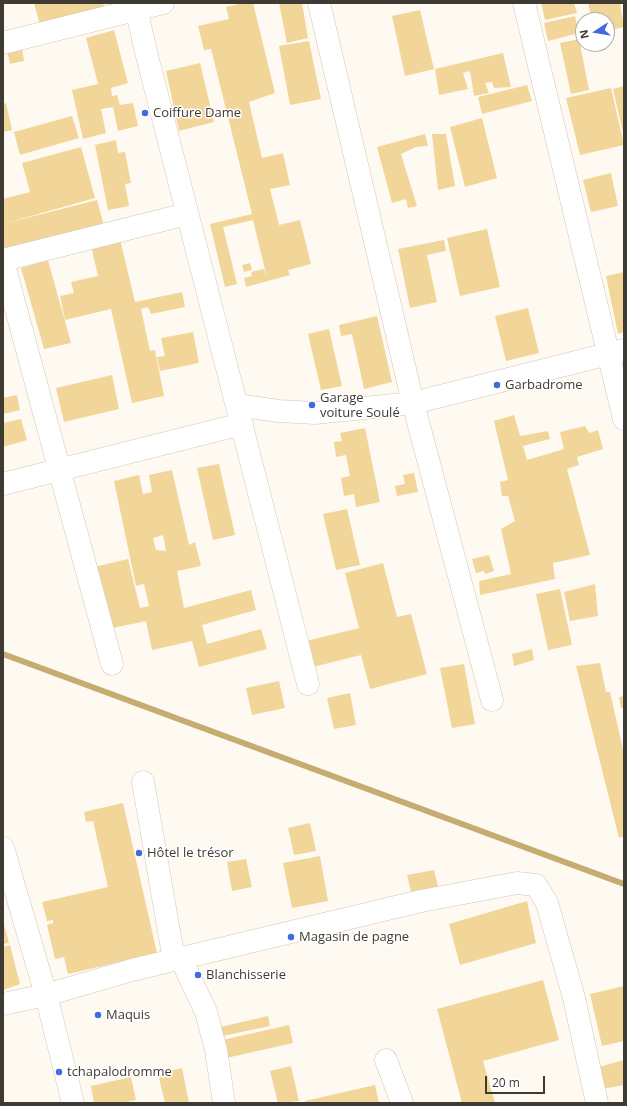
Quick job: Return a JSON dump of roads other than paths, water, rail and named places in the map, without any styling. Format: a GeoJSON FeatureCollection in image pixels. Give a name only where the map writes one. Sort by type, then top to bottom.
{"type":"FeatureCollection","features":[{"type":"Feature","properties":{"kind":"street"},"geometry":{"type":"LineString","coordinates":[[3,43],[136,6],[163,3]]}},
{"type":"Feature","properties":{"kind":"street"},"geometry":{"type":"LineString","coordinates":[[319,3],[413,403],[492,700]]}},
{"type":"Feature","properties":{"kind":"street"},"geometry":{"type":"LineString","coordinates":[[524,3],[616,352],[624,419]]}},
{"type":"Feature","properties":{"kind":"street"},"geometry":{"type":"LineString","coordinates":[[136,6],[146,52],[308,684]]}},
{"type":"Feature","properties":{"kind":"street"},"geometry":{"type":"LineString","coordinates":[[112,664],[3,261],[188,214]]}},
{"type":"Feature","properties":{"kind":"street"},"geometry":{"type":"LineString","coordinates":[[3,484],[59,470],[239,414],[278,411],[315,413],[413,403],[616,352]]}},
{"type":"Feature","properties":{"kind":"street"},"geometry":{"type":"LineString","coordinates":[[143,782],[178,959],[206,1012],[216,1050],[224,1103]]}},
{"type":"Feature","properties":{"kind":"street"},"geometry":{"type":"LineString","coordinates":[[3,848],[46,995],[73,1103]]}},
{"type":"Feature","properties":{"kind":"street"},"geometry":{"type":"LineString","coordinates":[[3,1004],[46,995],[132,970],[421,901],[517,883],[536,885],[547,904],[574,998],[597,1103]]}},
{"type":"Feature","properties":{"kind":"street"},"geometry":{"type":"LineString","coordinates":[[386,1060],[402,1103]]}},
{"type":"Feature","properties":{"kind":"waterway"},"geometry":{"type":"LineString","coordinates":[[3,654],[624,884]]}},
{"type":"Feature","properties":{"kind":"place","name":"Coiffure Dame"},"geometry":{"type":"Point","coordinates":[145,113]}},
{"type":"Feature","properties":{"kind":"place","name":"Garbadrome"},"geometry":{"type":"Point","coordinates":[497,385]}},
{"type":"Feature","properties":{"kind":"place","name":"Garage voiture Soulé"},"geometry":{"type":"Point","coordinates":[312,405]}},
{"type":"Feature","properties":{"kind":"place","name":"Hôtel le trésor"},"geometry":{"type":"Point","coordinates":[139,853]}},
{"type":"Feature","properties":{"kind":"place","name":"Magasin de pagne"},"geometry":{"type":"Point","coordinates":[291,937]}},
{"type":"Feature","properties":{"kind":"place","name":"Blanchisserie"},"geometry":{"type":"Point","coordinates":[198,975]}},
{"type":"Feature","properties":{"kind":"place","name":"Maquis"},"geometry":{"type":"Point","coordinates":[98,1015]}},
{"type":"Feature","properties":{"kind":"place","name":"tchapalodromme"},"geometry":{"type":"Point","coordinates":[59,1072]}}]}
